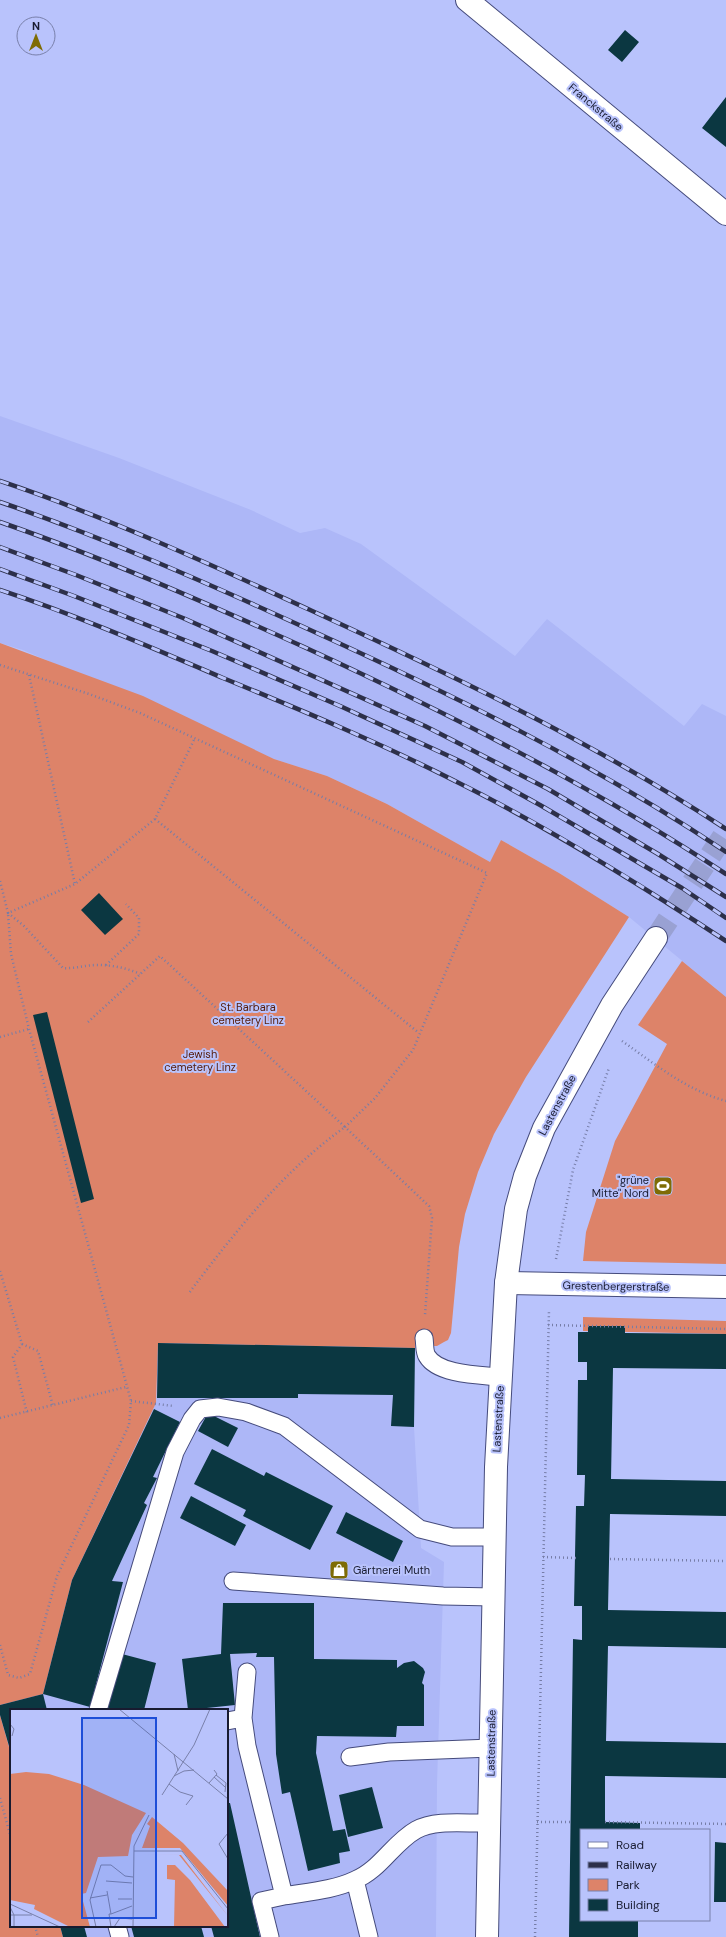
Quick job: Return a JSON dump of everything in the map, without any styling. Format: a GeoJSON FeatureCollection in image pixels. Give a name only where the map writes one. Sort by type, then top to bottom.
{"type":"FeatureCollection","features":[{"type":"Feature","properties":{"kind":"main road","name":"Franckstraße"},"geometry":{"type":"LineString","coordinates":[[467,0],[726,214]]}},
{"type":"Feature","properties":{"kind":"main road","name":"Lastenstraße"},"geometry":{"type":"LineString","coordinates":[[487,1937],[494,1537],[500,1377],[506,1283],[516,1209],[535,1149],[544,1128],[612,1005],[656,938]]}},
{"type":"Feature","properties":{"kind":"main road","name":"Grestenbergerstraße"},"geometry":{"type":"LineString","coordinates":[[506,1283],[726,1287]]}},
{"type":"Feature","properties":{"kind":"lane"},"geometry":{"type":"LineString","coordinates":[[424,1338],[426,1355],[440,1368],[453,1372],[500,1377]]}},
{"type":"Feature","properties":{"kind":"lane"},"geometry":{"type":"LineString","coordinates":[[98,1709],[175,1452],[192,1419],[200,1409],[218,1407],[246,1412],[284,1426],[420,1529],[452,1537],[494,1537]]}},
{"type":"Feature","properties":{"kind":"lane"},"geometry":{"type":"LineString","coordinates":[[233,1581],[444,1596],[494,1597]]}},
{"type":"Feature","properties":{"kind":"lane"},"geometry":{"type":"LineString","coordinates":[[247,1672],[235,1719],[247,1746],[284,1896]]}},
{"type":"Feature","properties":{"kind":"lane"},"geometry":{"type":"LineString","coordinates":[[350,1757],[389,1752],[491,1748]]}},
{"type":"Feature","properties":{"kind":"lane"},"geometry":{"type":"LineString","coordinates":[[270,1937],[262,1901],[356,1880],[376,1867],[406,1838],[417,1830],[445,1824],[489,1823]]}},
{"type":"Feature","properties":{"kind":"lane"},"geometry":{"type":"LineString","coordinates":[[356,1880],[369,1937]]}},
{"type":"Feature","properties":{"kind":"lane"},"geometry":{"type":"LineString","coordinates":[[117,1927],[120,1937]]}},
{"type":"Feature","properties":{"kind":"path"},"geometry":{"type":"LineString","coordinates":[[0,665],[89,694],[140,713],[487,873],[413,1050],[401,1067],[375,1098],[345,1127],[312,1153],[271,1192],[226,1243],[189,1293]]}},
{"type":"Feature","properties":{"kind":"path"},"geometry":{"type":"LineString","coordinates":[[29,675],[75,884]]}},
{"type":"Feature","properties":{"kind":"path"},"geometry":{"type":"LineString","coordinates":[[8,913],[75,884],[155,820],[195,738]]}},
{"type":"Feature","properties":{"kind":"path"},"geometry":{"type":"LineString","coordinates":[[155,820],[419,1033]]}},
{"type":"Feature","properties":{"kind":"path"},"geometry":{"type":"LineString","coordinates":[[0,880],[8,913],[11,954],[29,1029],[131,1401],[129,1425],[57,1576],[30,1674],[19,1678],[8,1675],[0,1645]]}},
{"type":"Feature","properties":{"kind":"path"},"geometry":{"type":"LineString","coordinates":[[106,966],[139,934],[139,918],[126,904]]}},
{"type":"Feature","properties":{"kind":"path"},"geometry":{"type":"LineString","coordinates":[[8,913],[24,926],[63,968],[73,969],[96,965],[128,969],[140,974]]}},
{"type":"Feature","properties":{"kind":"path"},"geometry":{"type":"LineString","coordinates":[[88,1022],[160,956],[345,1127],[429,1206],[432,1218],[424,1338]]}},
{"type":"Feature","properties":{"kind":"path"},"geometry":{"type":"LineString","coordinates":[[0,1037],[29,1029]]}},
{"type":"Feature","properties":{"kind":"path"},"geometry":{"type":"LineString","coordinates":[[618,1047],[625,1034]]}},
{"type":"Feature","properties":{"kind":"path"},"geometry":{"type":"LineString","coordinates":[[621,1041],[657,1067],[694,1090],[726,1101]]}},
{"type":"Feature","properties":{"kind":"path"},"geometry":{"type":"LineString","coordinates":[[535,1937],[548,1325],[552,1285],[572,1170],[609,1066]]}},
{"type":"Feature","properties":{"kind":"path"},"geometry":{"type":"LineString","coordinates":[[0,1271],[22,1344],[38,1351],[53,1406]]}},
{"type":"Feature","properties":{"kind":"path"},"geometry":{"type":"LineString","coordinates":[[548,1325],[726,1329]]}},
{"type":"Feature","properties":{"kind":"path"},"geometry":{"type":"LineString","coordinates":[[22,1344],[13,1357],[27,1413]]}},
{"type":"Feature","properties":{"kind":"path"},"geometry":{"type":"LineString","coordinates":[[0,1418],[27,1413],[126,1387]]}},
{"type":"Feature","properties":{"kind":"path"},"geometry":{"type":"LineString","coordinates":[[131,1401],[200,1409]]}},
{"type":"Feature","properties":{"kind":"path"},"geometry":{"type":"LineString","coordinates":[[543,1557],[576,1558]]}},
{"type":"Feature","properties":{"kind":"path"},"geometry":{"type":"LineString","coordinates":[[610,1559],[726,1561]]}},
{"type":"Feature","properties":{"kind":"path"},"geometry":{"type":"LineString","coordinates":[[0,1798],[10,1834]]}},
{"type":"Feature","properties":{"kind":"path"},"geometry":{"type":"LineString","coordinates":[[538,1822],[571,1822]]}},
{"type":"Feature","properties":{"kind":"path"},"geometry":{"type":"LineString","coordinates":[[605,1822],[726,1824]]}},
{"type":"Feature","properties":{"kind":"path"},"geometry":{"type":"LineString","coordinates":[[35,1927],[38,1937]]}},
{"type":"Feature","properties":{"kind":"shaded area"},"geometry":{"type":"Polygon","coordinates":[[[0,416],[119,458],[251,510],[300,533],[325,528],[361,544],[515,656],[547,619],[684,726],[702,704],[726,716],[726,997],[629,917],[559,873],[501,840],[490,862],[387,804],[327,776],[274,759],[23,650],[0,643],[0,416]]]}},
{"type":"Feature","properties":{"kind":"shaded area"},"geometry":{"type":"Polygon","coordinates":[[[158,1343],[415,1348],[414,1427],[421,1548],[444,1562],[437,1784],[436,1937],[63,1937],[60,1927],[228,1927],[228,1709],[10,1709],[10,1750],[0,1715],[0,1705],[43,1693],[72,1580],[156,1403],[158,1343]]]}},
{"type":"Feature","properties":{"kind":"green space","name":"St. Barbara cemetery Linz"},"geometry":{"type":"Polygon","coordinates":[[[0,643],[143,696],[274,759],[327,776],[387,804],[490,862],[501,840],[559,873],[629,917],[526,1077],[494,1134],[478,1172],[465,1214],[459,1247],[451,1333],[448,1340],[437,1346],[431,1346],[424,1338],[415,1338],[415,1348],[158,1343],[156,1403],[72,1580],[43,1694],[0,1705],[0,643]]]}},
{"type":"Feature","properties":{"kind":"green space","name":"\"grüne Mitte\" Nord"},"geometry":{"type":"Polygon","coordinates":[[[682,961],[726,997],[726,1264],[583,1261],[586,1232],[615,1141],[667,1044],[638,1025],[682,961]]]}},
{"type":"Feature","properties":{"kind":"green space"},"geometry":{"type":"Polygon","coordinates":[[[583,1317],[726,1321],[726,1334],[583,1331],[583,1317]]]}},
{"type":"Feature","properties":{"kind":"green space"},"geometry":{"type":"Polygon","coordinates":[[[0,1715],[10,1750],[10,1927],[60,1927],[63,1937],[0,1937],[0,1715]]]}},
{"type":"Feature","properties":{"kind":"building"},"geometry":{"type":"Polygon","coordinates":[[[625,30],[639,42],[622,62],[608,50],[625,30]]]}},
{"type":"Feature","properties":{"kind":"building"},"geometry":{"type":"Polygon","coordinates":[[[726,97],[726,147],[702,128],[726,97]]]}},
{"type":"Feature","properties":{"kind":"building"},"geometry":{"type":"Polygon","coordinates":[[[99,893],[123,919],[105,935],[81,910],[99,893]]]}},
{"type":"Feature","properties":{"kind":"building"},"geometry":{"type":"Polygon","coordinates":[[[47,1012],[94,1199],[81,1203],[33,1015],[47,1012]]]}},
{"type":"Feature","properties":{"kind":"building"},"geometry":{"type":"Polygon","coordinates":[[[588,1326],[625,1326],[625,1333],[726,1334],[726,1369],[613,1368],[611,1479],[726,1481],[726,1516],[610,1514],[608,1610],[726,1612],[726,1648],[608,1646],[606,1741],[726,1743],[726,1778],[605,1776],[605,1822],[640,1823],[640,1829],[580,1829],[580,1921],[638,1921],[638,1937],[569,1937],[573,1639],[582,1640],[582,1606],[574,1606],[576,1506],[584,1506],[585,1475],[577,1475],[578,1380],[587,1380],[587,1362],[578,1362],[578,1332],[588,1332],[588,1326]]]}},
{"type":"Feature","properties":{"kind":"building"},"geometry":{"type":"Polygon","coordinates":[[[158,1343],[415,1348],[414,1427],[391,1426],[393,1395],[298,1394],[298,1398],[157,1398],[158,1343]]]}},
{"type":"Feature","properties":{"kind":"building"},"geometry":{"type":"Polygon","coordinates":[[[154,1409],[180,1422],[153,1477],[157,1478],[144,1503],[147,1505],[112,1581],[123,1582],[90,1707],[43,1694],[72,1580],[154,1409]]]}},
{"type":"Feature","properties":{"kind":"building"},"geometry":{"type":"Polygon","coordinates":[[[208,1413],[238,1428],[228,1447],[198,1431],[208,1413]]]}},
{"type":"Feature","properties":{"kind":"building"},"geometry":{"type":"Polygon","coordinates":[[[212,1449],[264,1476],[266,1472],[333,1506],[310,1550],[243,1516],[246,1510],[194,1484],[212,1449]]]}},
{"type":"Feature","properties":{"kind":"building"},"geometry":{"type":"Polygon","coordinates":[[[191,1496],[246,1525],[235,1546],[180,1518],[191,1496]]]}},
{"type":"Feature","properties":{"kind":"building"},"geometry":{"type":"Polygon","coordinates":[[[346,1512],[403,1541],[393,1562],[336,1533],[346,1512]]]}},
{"type":"Feature","properties":{"kind":"building"},"geometry":{"type":"Polygon","coordinates":[[[223,1603],[314,1603],[314,1659],[397,1660],[397,1668],[404,1663],[414,1661],[423,1668],[425,1672],[422,1683],[424,1685],[424,1726],[397,1726],[396,1737],[317,1736],[316,1753],[333,1831],[345,1829],[350,1851],[339,1853],[340,1863],[308,1871],[290,1792],[282,1794],[276,1754],[274,1657],[256,1657],[257,1653],[230,1654],[235,1705],[188,1709],[182,1659],[221,1654],[223,1603]]]}},
{"type":"Feature","properties":{"kind":"building"},"geometry":{"type":"Polygon","coordinates":[[[122,1654],[156,1663],[144,1709],[108,1708],[122,1654]]]}},
{"type":"Feature","properties":{"kind":"building"},"geometry":{"type":"Polygon","coordinates":[[[43,1694],[47,1709],[10,1709],[10,1750],[0,1715],[0,1705],[43,1694]]]}},
{"type":"Feature","properties":{"kind":"building"},"geometry":{"type":"Polygon","coordinates":[[[372,1787],[383,1828],[348,1837],[339,1795],[372,1787]]]}},
{"type":"Feature","properties":{"kind":"building"},"geometry":{"type":"Polygon","coordinates":[[[228,1803],[230,1803],[260,1937],[214,1937],[211,1927],[228,1927],[228,1803]]]}},
{"type":"Feature","properties":{"kind":"building"},"geometry":{"type":"Polygon","coordinates":[[[715,1842],[726,1843],[726,1902],[714,1902],[715,1842]]]}},
{"type":"Feature","properties":{"kind":"building"},"geometry":{"type":"Polygon","coordinates":[[[60,1927],[84,1927],[87,1937],[63,1937],[60,1927]]]}},
{"type":"Feature","properties":{"kind":"building"},"geometry":{"type":"Polygon","coordinates":[[[131,1927],[201,1927],[204,1937],[134,1937],[131,1927]]]}},
{"type":"Feature","properties":{"kind":"tunnel"},"geometry":{"type":"LineString","coordinates":[[656,938],[726,832]]}},
{"type":"Feature","properties":{"kind":"railway"},"geometry":{"type":"LineString","coordinates":[[0,481],[41,495],[122,527],[202,561],[373,639],[528,714],[678,798],[726,829]]}},
{"type":"Feature","properties":{"kind":"railway"},"geometry":{"type":"LineString","coordinates":[[0,502],[117,546],[194,578],[362,654],[469,705],[626,789],[726,852]]}},
{"type":"Feature","properties":{"kind":"railway"},"geometry":{"type":"LineString","coordinates":[[0,522],[77,550],[191,597],[359,672],[413,698],[572,781],[624,811],[726,874]]}},
{"type":"Feature","properties":{"kind":"railway"},"geometry":{"type":"LineString","coordinates":[[0,547],[76,575],[183,618],[425,726],[548,789],[658,854],[726,897]]}},
{"type":"Feature","properties":{"kind":"railway"},"geometry":{"type":"LineString","coordinates":[[0,569],[74,596],[212,651],[340,706],[462,762],[540,805],[682,888],[726,918]]}},
{"type":"Feature","properties":{"kind":"railway"},"geometry":{"type":"LineString","coordinates":[[0,590],[57,610],[140,643],[339,727],[425,766],[558,836],[660,898],[726,941]]}},
{"type":"Feature","properties":{"kind":"place","name":"\"grüne Mitte\" Nord"},"geometry":{"type":"Point","coordinates":[663,1186]}},
{"type":"Feature","properties":{"kind":"place","name":"Gärtnerei Muth"},"geometry":{"type":"Point","coordinates":[339,1570]}},
{"type":"Feature","properties":{"kind":"park label","name":"Jewish cemetery Linz"},"geometry":{"type":"Point","coordinates":[200,1060]}}]}
